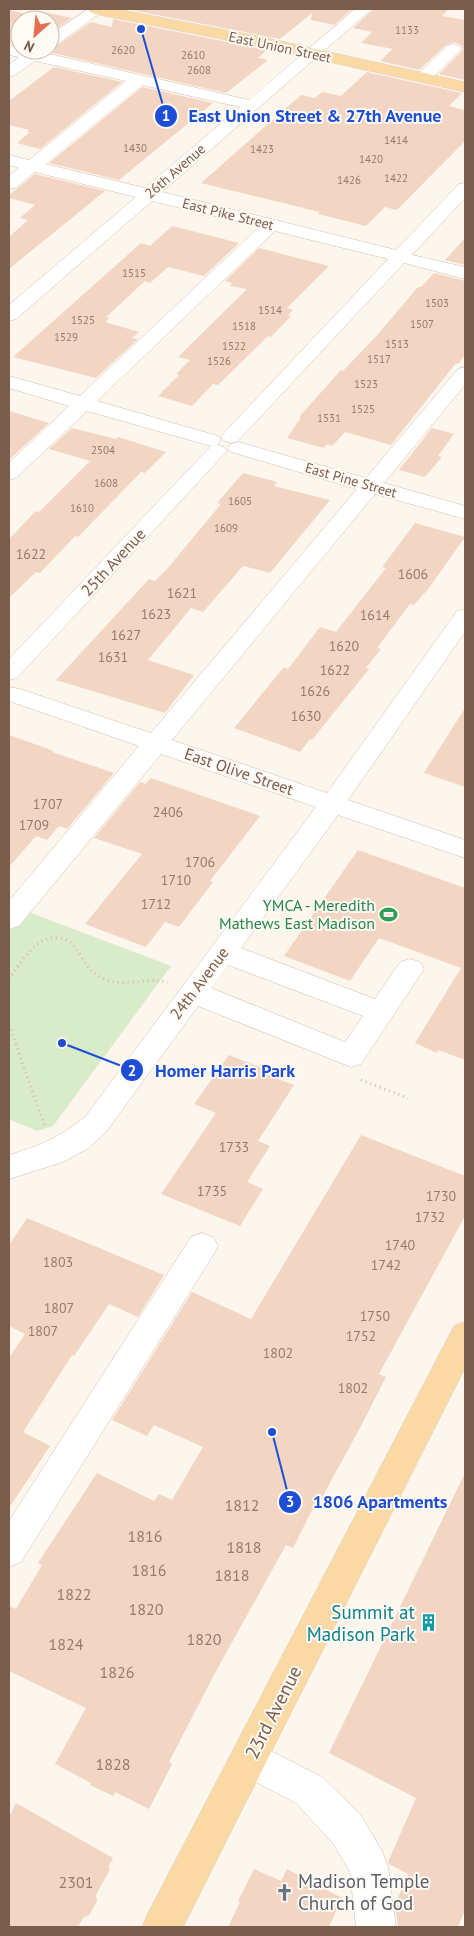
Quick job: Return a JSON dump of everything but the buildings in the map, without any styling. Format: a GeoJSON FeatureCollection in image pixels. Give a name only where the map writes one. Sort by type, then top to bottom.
{"type":"FeatureCollection","features":[{"type":"Feature","properties":{"kind":"main road","name":"East Union Street"},"geometry":{"type":"LineString","coordinates":[[96,9],[465,87]]}},
{"type":"Feature","properties":{"kind":"main road","name":"23rd Avenue"},"geometry":{"type":"LineString","coordinates":[[162,1927],[465,1336]]}},
{"type":"Feature","properties":{"kind":"street"},"geometry":{"type":"LineString","coordinates":[[60,35],[96,9]]}},
{"type":"Feature","properties":{"kind":"street","name":"26th Avenue"},"geometry":{"type":"LineString","coordinates":[[9,314],[364,9]]}},
{"type":"Feature","properties":{"kind":"street"},"geometry":{"type":"LineString","coordinates":[[423,78],[453,49]]}},
{"type":"Feature","properties":{"kind":"street"},"geometry":{"type":"LineString","coordinates":[[60,59],[138,80],[251,105]]}},
{"type":"Feature","properties":{"kind":"street"},"geometry":{"type":"LineString","coordinates":[[9,72],[26,60]]}},
{"type":"Feature","properties":{"kind":"street"},"geometry":{"type":"LineString","coordinates":[[9,184],[138,80]]}},
{"type":"Feature","properties":{"kind":"street","name":"East Pike Street"},"geometry":{"type":"LineString","coordinates":[[9,160],[465,273]]}},
{"type":"Feature","properties":{"kind":"street","name":"25th Avenue"},"geometry":{"type":"LineString","coordinates":[[10,685],[224,444],[465,188]]}},
{"type":"Feature","properties":{"kind":"street"},"geometry":{"type":"LineString","coordinates":[[9,474],[271,225]]}},
{"type":"Feature","properties":{"kind":"street"},"geometry":{"type":"LineString","coordinates":[[9,919],[465,373]]}},
{"type":"Feature","properties":{"kind":"street","name":"East Pine Street"},"geometry":{"type":"LineString","coordinates":[[9,382],[465,513]]}},
{"type":"Feature","properties":{"kind":"street","name":"24th Avenue"},"geometry":{"type":"LineString","coordinates":[[11,1164],[52,1154],[76,1141],[96,1124],[183,989],[222,952],[332,804],[465,616]]}},
{"type":"Feature","properties":{"kind":"street","name":"East Olive Street"},"geometry":{"type":"LineString","coordinates":[[10,685],[156,742],[465,850]]}},
{"type":"Feature","properties":{"kind":"street"},"geometry":{"type":"LineString","coordinates":[[222,952],[381,1012]]}},
{"type":"Feature","properties":{"kind":"street"},"geometry":{"type":"LineString","coordinates":[[183,989],[351,1056],[410,969]]}},
{"type":"Feature","properties":{"kind":"street"},"geometry":{"type":"LineString","coordinates":[[9,1551],[202,1246]]}},
{"type":"Feature","properties":{"kind":"street"},"geometry":{"type":"LineString","coordinates":[[249,1759],[309,1790],[347,1829],[369,1866],[376,1927]]}},
{"type":"Feature","properties":{"kind":"path"},"geometry":{"type":"LineString","coordinates":[[9,979],[42,939],[56,936],[71,942],[86,968],[108,980],[126,984],[159,979],[183,989]]}},
{"type":"Feature","properties":{"kind":"path"},"geometry":{"type":"LineString","coordinates":[[9,1024],[45,1127]]}},
{"type":"Feature","properties":{"kind":"path"},"geometry":{"type":"LineString","coordinates":[[384,1090],[408,1098]]}},
{"type":"Feature","properties":{"kind":"green space"},"geometry":{"type":"Polygon","coordinates":[[[26,911],[171,966],[53,1126],[37,1131],[9,1119],[9,932],[26,911]]]}},
{"type":"Feature","properties":{"kind":"place","name":"East Union Street & 27th Avenue"},"geometry":{"type":"Point","coordinates":[141,29]}},
{"type":"Feature","properties":{"kind":"place","name":"YMCA - Meredith Mathews East Madison"},"geometry":{"type":"Point","coordinates":[389,914]}},
{"type":"Feature","properties":{"kind":"place","name":"Homer Harris Park"},"geometry":{"type":"Point","coordinates":[62,1043]}},
{"type":"Feature","properties":{"kind":"place","name":"1806 Apartments"},"geometry":{"type":"Point","coordinates":[272,1432]}},
{"type":"Feature","properties":{"kind":"place","name":"Summit at Madison Park"},"geometry":{"type":"Point","coordinates":[429,1623]}},
{"type":"Feature","properties":{"kind":"place","name":"Madison Temple Church of God"},"geometry":{"type":"Point","coordinates":[284,1892]}}]}
